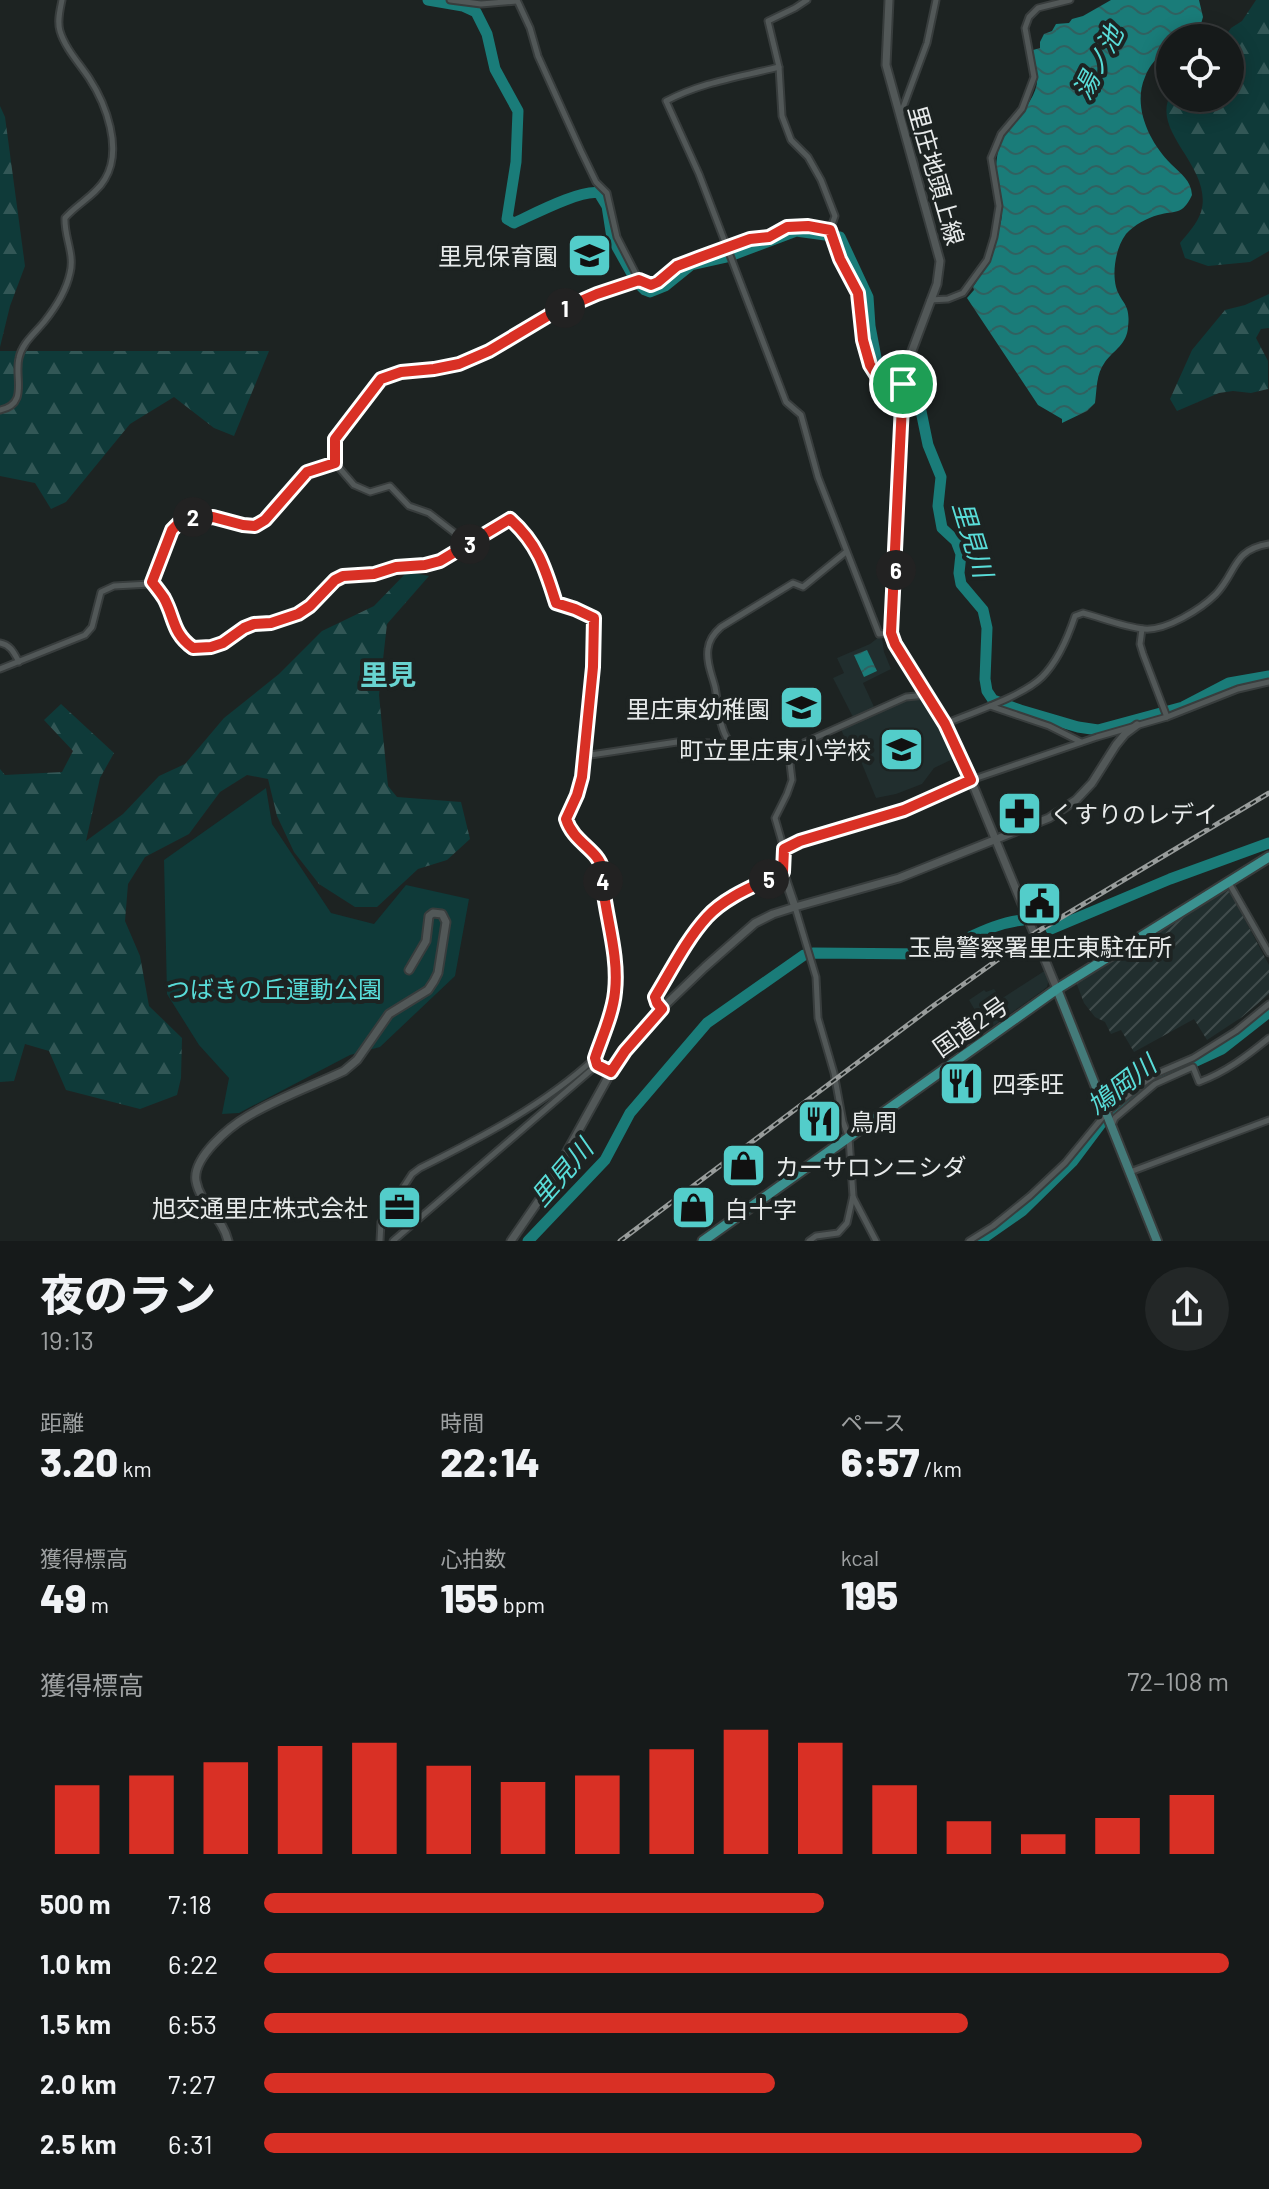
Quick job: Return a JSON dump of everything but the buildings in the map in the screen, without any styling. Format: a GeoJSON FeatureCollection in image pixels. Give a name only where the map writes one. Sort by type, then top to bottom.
{"type":"FeatureCollection","features":[{"type":"Feature","properties":{"kind":"highway","name":"国道2号"},"geometry":{"type":"LineString","coordinates":[[703,1241],[1057,989],[1269,857]]}},
{"type":"Feature","properties":{"kind":"main road"},"geometry":{"type":"LineString","coordinates":[[1057,989],[1157,1241]]}},
{"type":"Feature","properties":{"kind":"street"},"geometry":{"type":"LineString","coordinates":[[0,410],[15,403],[19,358],[28,339],[49,315],[65,289],[71,270],[65,218],[105,180],[111,164],[112,140],[102,101],[59,29],[62,0]]}},
{"type":"Feature","properties":{"kind":"street"},"geometry":{"type":"LineString","coordinates":[[450,0],[481,4],[517,0],[538,56],[581,151],[596,182],[607,193],[617,237],[639,280],[651,285],[677,266],[750,239],[769,237],[787,227],[808,226],[830,230]]}},
{"type":"Feature","properties":{"kind":"street"},"geometry":{"type":"LineString","coordinates":[[807,0],[768,21],[779,67],[782,116],[791,140],[808,157],[821,180],[835,216],[830,230],[840,259],[858,293],[863,340],[870,365],[881,379],[903,379]]}},
{"type":"Feature","properties":{"kind":"street","name":"里庄地頭上線"},"geometry":{"type":"LineString","coordinates":[[889,0],[885,56],[889,77],[940,261],[937,284],[903,379],[891,633]]}},
{"type":"Feature","properties":{"kind":"street"},"geometry":{"type":"LineString","coordinates":[[900,117],[927,43],[936,0]]}},
{"type":"Feature","properties":{"kind":"street"},"geometry":{"type":"LineString","coordinates":[[930,300],[948,299],[963,293],[987,260],[999,206],[991,158],[1001,134],[1022,109],[1034,77],[1026,33],[1029,17],[1038,8],[1070,0]]}},
{"type":"Feature","properties":{"kind":"street"},"geometry":{"type":"LineString","coordinates":[[779,67],[729,77],[685,91],[666,101],[699,174],[786,402],[801,415],[818,477],[879,634],[891,633],[945,724],[1057,989]]}},
{"type":"Feature","properties":{"kind":"street"},"geometry":{"type":"LineString","coordinates":[[469,545],[429,513],[409,506],[390,486],[370,492],[354,485],[335,463],[335,439],[381,379],[401,372],[459,364],[489,351],[551,314],[639,280]]}},
{"type":"Feature","properties":{"kind":"street"},"geometry":{"type":"LineString","coordinates":[[0,669],[85,635],[92,627],[101,592],[114,586],[152,582],[172,530],[183,519],[213,517],[255,526],[265,520],[307,472],[335,463]]}},
{"type":"Feature","properties":{"kind":"street"},"geometry":{"type":"LineString","coordinates":[[152,582],[165,599],[183,641],[193,648],[211,647],[254,624],[271,623],[298,614],[343,576],[425,565],[450,557],[510,519],[540,555],[556,603],[594,618],[593,667],[580,788],[566,819],[569,830],[591,850],[602,866],[610,921],[615,993],[596,1061],[393,1241]]}},
{"type":"Feature","properties":{"kind":"street"},"geometry":{"type":"LineString","coordinates":[[945,724],[1024,691],[1042,677],[1067,641],[1075,616],[1083,613],[1142,629],[1164,626],[1218,592],[1237,560],[1248,551],[1269,544]]}},
{"type":"Feature","properties":{"kind":"street"},"geometry":{"type":"LineString","coordinates":[[729,743],[721,730],[709,668],[708,647],[713,634],[793,583],[803,587],[846,552]]}},
{"type":"Feature","properties":{"kind":"street"},"geometry":{"type":"LineString","coordinates":[[1142,629],[1140,644],[1167,717]]}},
{"type":"Feature","properties":{"kind":"street"},"geometry":{"type":"LineString","coordinates":[[0,643],[12,649],[19,662]]}},
{"type":"Feature","properties":{"kind":"street"},"geometry":{"type":"LineString","coordinates":[[784,849],[800,841],[904,810],[971,780],[1081,742],[1167,717],[1238,689],[1269,682]]}},
{"type":"Feature","properties":{"kind":"street"},"geometry":{"type":"LineString","coordinates":[[584,756],[677,742],[747,744],[779,756],[789,755],[801,744],[906,697],[926,695]]}},
{"type":"Feature","properties":{"kind":"street"},"geometry":{"type":"LineString","coordinates":[[990,706],[1049,726],[1081,742]]}},
{"type":"Feature","properties":{"kind":"street"},"geometry":{"type":"LineString","coordinates":[[511,1241],[544,1193],[625,1051],[662,1009],[755,923],[795,907],[899,878],[1049,818],[1076,800],[1092,783],[1116,745],[1137,725]]}},
{"type":"Feature","properties":{"kind":"street"},"geometry":{"type":"LineString","coordinates":[[789,755],[792,780],[775,818],[784,849],[783,872],[816,977],[818,1018],[849,1138],[853,1196],[847,1223],[838,1233],[816,1236],[809,1241]]}},
{"type":"Feature","properties":{"kind":"street"},"geometry":{"type":"LineString","coordinates":[[662,1009],[655,997],[707,916],[740,893],[783,872]]}},
{"type":"Feature","properties":{"kind":"street"},"geometry":{"type":"LineString","coordinates":[[1229,882],[1269,953]]}},
{"type":"Feature","properties":{"kind":"street"},"geometry":{"type":"LineString","coordinates":[[228,1241],[220,1221],[197,1185],[197,1167],[202,1158],[246,1117],[344,1071],[357,1060],[389,1014],[428,990],[438,973],[446,922],[442,914],[429,916],[426,941],[409,970]]}},
{"type":"Feature","properties":{"kind":"street"},"geometry":{"type":"LineString","coordinates":[[969,1241],[1030,1196],[1065,1163],[1107,1112],[1158,1073],[1193,1058],[1236,1031],[1269,1004]]}},
{"type":"Feature","properties":{"kind":"street"},"geometry":{"type":"LineString","coordinates":[[1111,1124],[1155,1084],[1193,1067],[1199,1082],[1218,1075],[1269,1038]]}},
{"type":"Feature","properties":{"kind":"street"},"geometry":{"type":"LineString","coordinates":[[596,1061],[611,1072]]}},
{"type":"Feature","properties":{"kind":"street"},"geometry":{"type":"LineString","coordinates":[[380,1241],[381,1222],[412,1174],[493,1131],[596,1061]]}},
{"type":"Feature","properties":{"kind":"street"},"geometry":{"type":"LineString","coordinates":[[1130,1172],[1269,1120]]}},
{"type":"Feature","properties":{"kind":"street"},"geometry":{"type":"LineString","coordinates":[[853,1196],[876,1241]]}},
{"type":"Feature","properties":{"kind":"shaded area","name":"町立里庄東小学校"},"geometry":{"type":"Polygon","coordinates":[[[882,638],[891,669],[863,683],[875,709],[854,719],[833,678],[844,673],[837,658],[882,638]]]}},
{"type":"Feature","properties":{"kind":"shaded area","name":"町立里庄東小学校"},"geometry":{"type":"Polygon","coordinates":[[[913,697],[924,697],[957,757],[934,768],[922,784],[876,798],[860,759],[852,756],[841,729],[913,697]]]}},
{"type":"Feature","properties":{"kind":"shaded area"},"geometry":{"type":"Polygon","coordinates":[[[1228,888],[1269,965],[1269,994],[1207,1040],[1194,1019],[1134,1052],[1121,1030],[1111,1034],[1105,1022],[1095,1017],[1084,1003],[1076,982],[1228,888]]]}},
{"type":"Feature","properties":{"kind":"shaded area"},"geometry":{"type":"Polygon","coordinates":[[[1046,970],[1049,979],[1042,991],[976,1038],[964,1029],[974,1023],[973,1015],[976,1012],[969,1000],[984,990],[994,989],[1001,999],[1046,970]]]}},
{"type":"Feature","properties":{"kind":"green space"},"geometry":{"type":"Polygon","coordinates":[[[1256,0],[1269,0],[1269,251],[1250,262],[1208,266],[1185,258],[1180,243],[1201,212],[1203,196],[1192,166],[1169,124],[1166,112],[1244,112],[1244,24],[1237,24],[1256,0]]]}},
{"type":"Feature","properties":{"kind":"green space"},"geometry":{"type":"Polygon","coordinates":[[[0,106],[5,117],[25,266],[10,306],[0,347],[0,106]]]}},
{"type":"Feature","properties":{"kind":"green space"},"geometry":{"type":"Polygon","coordinates":[[[1269,294],[1269,328],[1261,329],[1256,338],[1268,361],[1268,389],[1251,393],[1219,393],[1177,411],[1170,399],[1192,350],[1225,310],[1269,294]]]}},
{"type":"Feature","properties":{"kind":"green space"},"geometry":{"type":"Polygon","coordinates":[[[0,351],[269,351],[234,436],[214,428],[174,397],[130,424],[66,502],[51,509],[35,483],[0,476],[0,351]]]}},
{"type":"Feature","properties":{"kind":"green space"},"geometry":{"type":"Polygon","coordinates":[[[407,572],[429,576],[387,624],[379,695],[388,786],[397,797],[461,802],[470,839],[447,860],[418,869],[377,907],[355,907],[319,884],[294,852],[277,816],[268,779],[247,775],[220,792],[189,834],[145,857],[128,884],[125,921],[140,956],[149,1006],[182,1038],[181,1078],[177,1095],[140,1109],[66,1090],[49,1051],[25,1044],[14,1081],[0,1082],[0,769],[5,775],[62,772],[73,751],[44,720],[61,704],[114,753],[100,778],[86,841],[123,814],[159,776],[185,764],[224,718],[279,674],[322,631],[374,606],[407,572]]]}},
{"type":"Feature","properties":{"kind":"green space","name":"つばきの丘運動公園"},"geometry":{"type":"Polygon","coordinates":[[[266,788],[272,824],[331,913],[374,924],[406,885],[469,899],[455,976],[380,1047],[350,1055],[239,1113],[222,1114],[229,1078],[199,1045],[167,994],[164,860],[266,788]]]}},
{"type":"Feature","properties":{"kind":"water","name":"湯ノ池"},"geometry":{"type":"Polygon","coordinates":[[[1111,0],[1199,0],[1203,17],[1201,24],[1156,24],[1156,60],[1147,72],[1141,100],[1150,135],[1163,155],[1188,181],[1192,195],[1182,209],[1145,220],[1123,239],[1117,252],[1114,274],[1118,293],[1127,308],[1127,333],[1102,367],[1095,403],[1087,411],[1062,423],[1062,419],[1038,405],[967,298],[974,290],[975,279],[998,234],[1002,205],[994,166],[998,150],[995,148],[1034,94],[1037,76],[1033,50],[1040,48],[1044,34],[1052,31],[1056,24],[1069,23],[1111,0]]]}},
{"type":"Feature","properties":{"kind":"water"},"geometry":{"type":"Polygon","coordinates":[[[867,650],[877,671],[864,677],[854,655],[867,650]]]}},
{"type":"Feature","properties":{"kind":"waterway","name":"里見川"},"geometry":{"type":"LineString","coordinates":[[428,0],[463,6],[476,12],[487,34],[495,69],[518,111],[516,162],[507,219],[514,223],[569,199],[599,193],[607,206],[612,238],[636,281],[650,292],[665,286],[691,265],[727,257],[796,231],[840,237],[868,297],[877,363],[884,371],[915,382],[928,445],[941,477],[938,506],[942,528],[956,541],[961,554],[961,584],[983,610],[987,628],[985,679],[987,691],[993,700],[1078,727],[1098,730],[1183,707],[1229,683],[1269,676]]}},
{"type":"Feature","properties":{"kind":"waterway","name":"里見川"},"geometry":{"type":"LineString","coordinates":[[1051,929],[1170,879],[1269,843]]}},
{"type":"Feature","properties":{"kind":"waterway","name":"里見川"},"geometry":{"type":"LineString","coordinates":[[528,1241],[605,1160],[630,1113],[707,1023],[804,955],[928,954],[998,925],[1023,920]]}},
{"type":"Feature","properties":{"kind":"waterway","name":"鳩岡川"},"geometry":{"type":"LineString","coordinates":[[979,1241],[1022,1211],[1073,1161],[1103,1121],[1155,1080],[1222,1049],[1269,1012]]}},
{"type":"Feature","properties":{"kind":"railway"},"geometry":{"type":"LineString","coordinates":[[620,1241],[1035,933],[1269,793]]}},
{"type":"Feature","properties":{"kind":"place","name":"里見保育園"},"geometry":{"type":"Point","coordinates":[589,255]}},
{"type":"Feature","properties":{"kind":"place","name":"里庄東幼稚園"},"geometry":{"type":"Point","coordinates":[801,708]}},
{"type":"Feature","properties":{"kind":"place","name":"町立里庄東小学校"},"geometry":{"type":"Point","coordinates":[902,749]}},
{"type":"Feature","properties":{"kind":"place","name":"くすりのレデイ"},"geometry":{"type":"Point","coordinates":[1019,813]}},
{"type":"Feature","properties":{"kind":"place","name":"玉島警察署里庄東駐在所"},"geometry":{"type":"Point","coordinates":[1040,904]}},
{"type":"Feature","properties":{"kind":"place","name":"四季旺"},"geometry":{"type":"Point","coordinates":[961,1083]}},
{"type":"Feature","properties":{"kind":"place","name":"鳥周"},"geometry":{"type":"Point","coordinates":[819,1121]}},
{"type":"Feature","properties":{"kind":"place","name":"カーサロンニシダ"},"geometry":{"type":"Point","coordinates":[744,1166]}},
{"type":"Feature","properties":{"kind":"place","name":"旭交通里庄株式会社"},"geometry":{"type":"Point","coordinates":[399,1207]}},
{"type":"Feature","properties":{"kind":"place","name":"白十字"},"geometry":{"type":"Point","coordinates":[694,1208]}},
{"type":"Feature","properties":{"kind":"district","name":"里見"},"geometry":{"type":"Point","coordinates":[388,674]}},
{"type":"Feature","properties":{"kind":"route"},"geometry":{"type":"LineString","coordinates":[[808,226],[830,230],[840,259],[858,293],[865,354],[870,365],[881,379],[903,384],[891,633],[945,724],[971,780],[904,810],[800,841],[784,849],[783,872],[740,893],[707,916],[655,997],[662,1009],[611,1072],[597,1065],[595,1058],[615,993],[613,945],[602,866],[591,850],[569,830],[566,819],[582,777],[593,667],[594,618],[556,603],[540,555],[521,528],[510,519],[440,561],[396,567],[374,574],[343,576],[298,614],[271,623],[254,624],[211,647],[193,648],[183,641],[165,599],[152,582],[172,530],[183,519],[213,517],[255,526],[265,520],[307,472],[335,463],[335,439],[376,382],[388,375],[459,364],[489,351],[551,314],[597,294],[639,280],[651,285],[677,266],[750,239],[769,237],[787,227],[808,226]]}}]}
